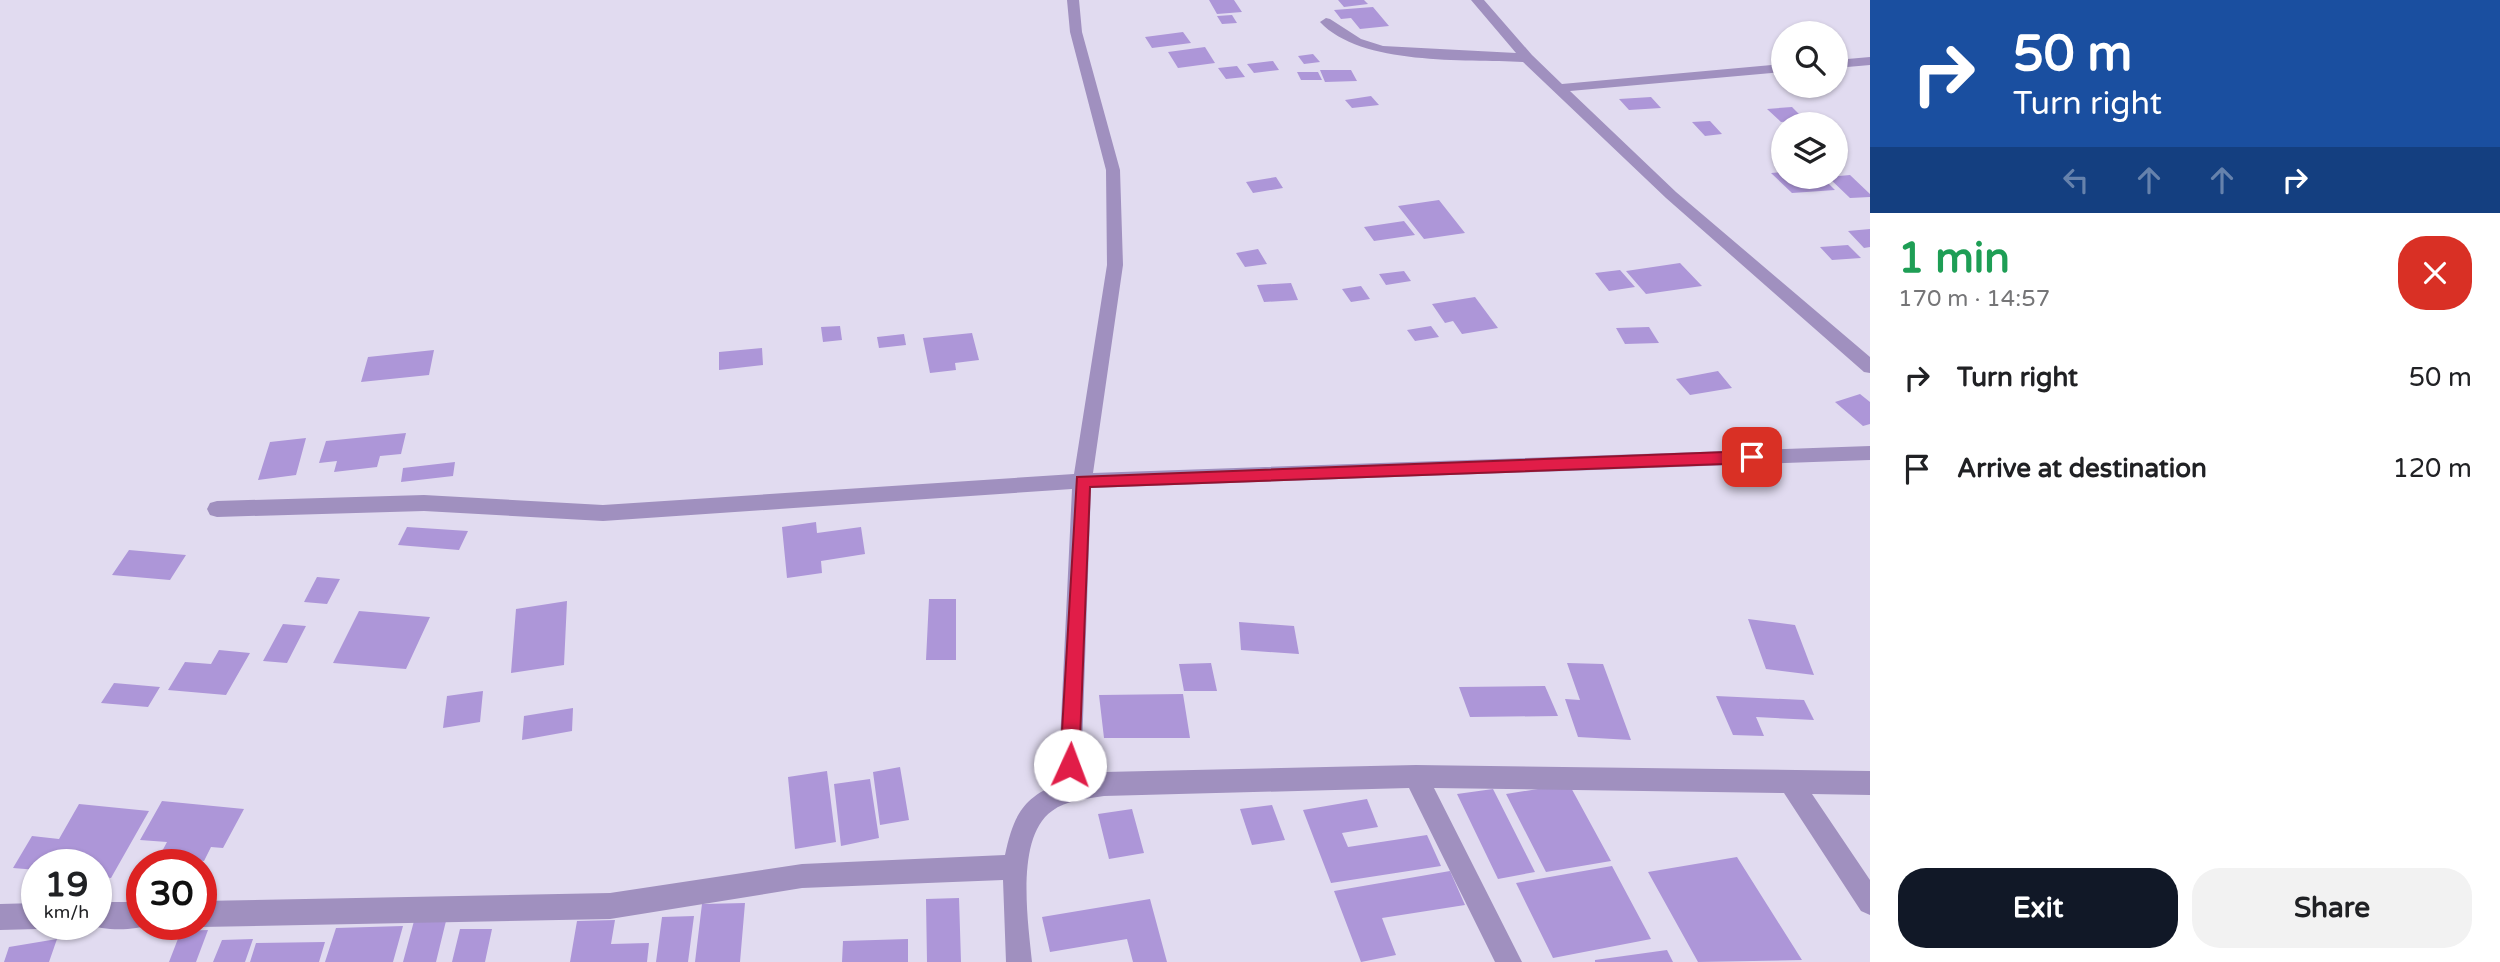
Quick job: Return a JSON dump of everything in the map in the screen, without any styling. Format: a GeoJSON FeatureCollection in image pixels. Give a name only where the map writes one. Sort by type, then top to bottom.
{"type":"FeatureCollection","features":[{"type":"Feature","properties":{"kind":"street"},"geometry":{"type":"LineString","coordinates":[[1069,791],[1083,481],[1115,265],[1113,170],[1076,32],[1073,0]]}},
{"type":"Feature","properties":{"kind":"street"},"geometry":{"type":"LineString","coordinates":[[1478,0],[1527,58],[1558,88],[1720,239],[1870,367]]}},
{"type":"Feature","properties":{"kind":"street"},"geometry":{"type":"LineString","coordinates":[[1326,22],[1356,42],[1381,50],[1527,58]]}},
{"type":"Feature","properties":{"kind":"street"},"geometry":{"type":"LineString","coordinates":[[1848,63],[1870,61]]}},
{"type":"Feature","properties":{"kind":"street"},"geometry":{"type":"LineString","coordinates":[[1558,88],[1771,69]]}},
{"type":"Feature","properties":{"kind":"street"},"geometry":{"type":"LineString","coordinates":[[217,509],[424,503],[603,513],[1083,481],[1870,453]]}},
{"type":"Feature","properties":{"kind":"street"},"geometry":{"type":"LineString","coordinates":[[1416,776],[1509,962]]}},
{"type":"Feature","properties":{"kind":"street"},"geometry":{"type":"LineString","coordinates":[[1019,962],[1016,867],[1026,826],[1040,805],[1069,791],[1104,784],[1416,776],[1870,783]]}},
{"type":"Feature","properties":{"kind":"street"},"geometry":{"type":"LineString","coordinates":[[1790,782],[1870,902]]}},
{"type":"Feature","properties":{"kind":"street"},"geometry":{"type":"LineString","coordinates":[[217,914],[610,906],[803,876],[1016,867]]}},
{"type":"Feature","properties":{"kind":"street"},"geometry":{"type":"LineString","coordinates":[[0,917],[21,916]]}},
{"type":"Feature","properties":{"kind":"building"},"geometry":{"type":"Polygon","coordinates":[[[1209,0],[1234,0],[1242,12],[1217,14],[1209,0]]]}},
{"type":"Feature","properties":{"kind":"building"},"geometry":{"type":"Polygon","coordinates":[[[1338,0],[1364,0],[1368,4],[1344,7],[1338,0]]]}},
{"type":"Feature","properties":{"kind":"building"},"geometry":{"type":"Polygon","coordinates":[[[1373,7],[1389,26],[1360,29],[1351,18],[1341,19],[1334,10],[1373,7]]]}},
{"type":"Feature","properties":{"kind":"building"},"geometry":{"type":"Polygon","coordinates":[[[1232,15],[1237,23],[1222,24],[1217,16],[1232,15]]]}},
{"type":"Feature","properties":{"kind":"building"},"geometry":{"type":"Polygon","coordinates":[[[1183,32],[1191,43],[1152,48],[1145,37],[1183,32]]]}},
{"type":"Feature","properties":{"kind":"building"},"geometry":{"type":"Polygon","coordinates":[[[1205,47],[1215,63],[1178,68],[1168,52],[1205,47]]]}},
{"type":"Feature","properties":{"kind":"building"},"geometry":{"type":"Polygon","coordinates":[[[1313,54],[1320,62],[1304,64],[1298,56],[1313,54]]]}},
{"type":"Feature","properties":{"kind":"building"},"geometry":{"type":"Polygon","coordinates":[[[1273,61],[1279,70],[1254,73],[1247,64],[1273,61]]]}},
{"type":"Feature","properties":{"kind":"building"},"geometry":{"type":"Polygon","coordinates":[[[1237,66],[1245,77],[1226,79],[1218,68],[1237,66]]]}},
{"type":"Feature","properties":{"kind":"building"},"geometry":{"type":"Polygon","coordinates":[[[1320,70],[1351,70],[1357,81],[1325,82],[1320,70]]]}},
{"type":"Feature","properties":{"kind":"building"},"geometry":{"type":"Polygon","coordinates":[[[1297,72],[1318,72],[1322,80],[1301,80],[1297,72]]]}},
{"type":"Feature","properties":{"kind":"building"},"geometry":{"type":"Polygon","coordinates":[[[1371,96],[1379,105],[1352,108],[1345,100],[1371,96]]]}},
{"type":"Feature","properties":{"kind":"building"},"geometry":{"type":"Polygon","coordinates":[[[1651,97],[1661,108],[1629,110],[1619,99],[1651,97]]]}},
{"type":"Feature","properties":{"kind":"building"},"geometry":{"type":"Polygon","coordinates":[[[1792,107],[1797,112],[1771,113],[1767,109],[1792,107]]]}},
{"type":"Feature","properties":{"kind":"building"},"geometry":{"type":"Polygon","coordinates":[[[1710,121],[1722,134],[1705,136],[1692,122],[1710,121]]]}},
{"type":"Feature","properties":{"kind":"building"},"geometry":{"type":"Polygon","coordinates":[[[1848,175],[1870,194],[1870,197],[1850,198],[1841,189],[1848,189],[1848,175]]]}},
{"type":"Feature","properties":{"kind":"building"},"geometry":{"type":"Polygon","coordinates":[[[1276,177],[1283,188],[1253,193],[1246,182],[1276,177]]]}},
{"type":"Feature","properties":{"kind":"building"},"geometry":{"type":"Polygon","coordinates":[[[1788,189],[1835,190],[1792,193],[1788,189]]]}},
{"type":"Feature","properties":{"kind":"building"},"geometry":{"type":"Polygon","coordinates":[[[1439,200],[1465,233],[1424,239],[1398,206],[1439,200]]]}},
{"type":"Feature","properties":{"kind":"building"},"geometry":{"type":"Polygon","coordinates":[[[1404,221],[1415,235],[1374,241],[1364,227],[1404,221]]]}},
{"type":"Feature","properties":{"kind":"building"},"geometry":{"type":"Polygon","coordinates":[[[1870,229],[1870,247],[1864,248],[1848,231],[1870,229]]]}},
{"type":"Feature","properties":{"kind":"building"},"geometry":{"type":"Polygon","coordinates":[[[1848,245],[1861,258],[1832,260],[1820,247],[1848,245]]]}},
{"type":"Feature","properties":{"kind":"building"},"geometry":{"type":"Polygon","coordinates":[[[1258,249],[1267,264],[1245,267],[1236,253],[1258,249]]]}},
{"type":"Feature","properties":{"kind":"building"},"geometry":{"type":"Polygon","coordinates":[[[1680,263],[1702,286],[1646,294],[1626,271],[1680,263]]]}},
{"type":"Feature","properties":{"kind":"building"},"geometry":{"type":"Polygon","coordinates":[[[1620,270],[1635,287],[1609,291],[1595,273],[1620,270]]]}},
{"type":"Feature","properties":{"kind":"building"},"geometry":{"type":"Polygon","coordinates":[[[1404,271],[1411,281],[1386,285],[1379,274],[1404,271]]]}},
{"type":"Feature","properties":{"kind":"building"},"geometry":{"type":"Polygon","coordinates":[[[1291,283],[1298,300],[1264,302],[1257,285],[1291,283]]]}},
{"type":"Feature","properties":{"kind":"building"},"geometry":{"type":"Polygon","coordinates":[[[1361,286],[1370,299],[1351,302],[1342,289],[1361,286]]]}},
{"type":"Feature","properties":{"kind":"building"},"geometry":{"type":"Polygon","coordinates":[[[1475,297],[1498,328],[1462,334],[1453,321],[1445,323],[1432,304],[1475,297]]]}},
{"type":"Feature","properties":{"kind":"building"},"geometry":{"type":"Polygon","coordinates":[[[840,326],[842,340],[823,342],[821,327],[840,326]]]}},
{"type":"Feature","properties":{"kind":"building"},"geometry":{"type":"Polygon","coordinates":[[[1431,326],[1439,337],[1415,341],[1407,330],[1431,326]]]}},
{"type":"Feature","properties":{"kind":"building"},"geometry":{"type":"Polygon","coordinates":[[[1649,327],[1659,343],[1625,344],[1616,328],[1649,327]]]}},
{"type":"Feature","properties":{"kind":"building"},"geometry":{"type":"Polygon","coordinates":[[[972,333],[979,360],[955,363],[956,370],[930,373],[923,338],[972,333]]]}},
{"type":"Feature","properties":{"kind":"building"},"geometry":{"type":"Polygon","coordinates":[[[904,334],[906,345],[879,348],[877,337],[904,334]]]}},
{"type":"Feature","properties":{"kind":"building"},"geometry":{"type":"Polygon","coordinates":[[[762,348],[763,365],[719,370],[719,352],[762,348]]]}},
{"type":"Feature","properties":{"kind":"building"},"geometry":{"type":"Polygon","coordinates":[[[434,350],[429,375],[361,382],[368,357],[434,350]]]}},
{"type":"Feature","properties":{"kind":"building"},"geometry":{"type":"Polygon","coordinates":[[[1718,371],[1732,388],[1690,395],[1676,379],[1718,371]]]}},
{"type":"Feature","properties":{"kind":"building"},"geometry":{"type":"Polygon","coordinates":[[[1860,394],[1870,402],[1870,424],[1863,426],[1835,402],[1860,394]]]}},
{"type":"Feature","properties":{"kind":"building"},"geometry":{"type":"Polygon","coordinates":[[[406,433],[401,454],[380,456],[377,467],[334,472],[337,461],[319,463],[326,441],[406,433]]]}},
{"type":"Feature","properties":{"kind":"building"},"geometry":{"type":"Polygon","coordinates":[[[306,438],[296,475],[258,480],[270,442],[306,438]]]}},
{"type":"Feature","properties":{"kind":"building"},"geometry":{"type":"Polygon","coordinates":[[[455,462],[453,476],[401,482],[403,468],[455,462]]]}},
{"type":"Feature","properties":{"kind":"building"},"geometry":{"type":"Polygon","coordinates":[[[816,522],[817,533],[861,527],[865,554],[821,561],[822,573],[787,578],[782,527],[816,522]]]}},
{"type":"Feature","properties":{"kind":"building"},"geometry":{"type":"Polygon","coordinates":[[[407,527],[468,531],[459,550],[398,545],[407,527]]]}},
{"type":"Feature","properties":{"kind":"building"},"geometry":{"type":"Polygon","coordinates":[[[129,550],[186,555],[170,580],[112,575],[129,550]]]}},
{"type":"Feature","properties":{"kind":"building"},"geometry":{"type":"Polygon","coordinates":[[[317,577],[340,579],[327,604],[304,602],[317,577]]]}},
{"type":"Feature","properties":{"kind":"building"},"geometry":{"type":"Polygon","coordinates":[[[929,599],[956,599],[956,660],[926,660],[929,599]]]}},
{"type":"Feature","properties":{"kind":"building"},"geometry":{"type":"Polygon","coordinates":[[[567,601],[564,665],[511,673],[516,609],[567,601]]]}},
{"type":"Feature","properties":{"kind":"building"},"geometry":{"type":"Polygon","coordinates":[[[359,611],[430,617],[406,669],[333,663],[359,611]]]}},
{"type":"Feature","properties":{"kind":"building"},"geometry":{"type":"Polygon","coordinates":[[[1748,619],[1795,625],[1814,675],[1766,669],[1748,619]]]}},
{"type":"Feature","properties":{"kind":"building"},"geometry":{"type":"Polygon","coordinates":[[[1239,622],[1294,626],[1299,654],[1241,650],[1239,622]]]}},
{"type":"Feature","properties":{"kind":"building"},"geometry":{"type":"Polygon","coordinates":[[[283,624],[306,626],[287,663],[263,661],[283,624]]]}},
{"type":"Feature","properties":{"kind":"building"},"geometry":{"type":"Polygon","coordinates":[[[219,650],[250,653],[226,695],[168,690],[185,662],[211,664],[219,650]]]}},
{"type":"Feature","properties":{"kind":"building"},"geometry":{"type":"Polygon","coordinates":[[[1211,663],[1217,691],[1184,691],[1179,664],[1211,663]]]}},
{"type":"Feature","properties":{"kind":"building"},"geometry":{"type":"Polygon","coordinates":[[[1567,663],[1603,664],[1631,740],[1578,737],[1565,699],[1580,700],[1567,663]]]}},
{"type":"Feature","properties":{"kind":"building"},"geometry":{"type":"Polygon","coordinates":[[[114,683],[160,687],[148,707],[101,703],[114,683]]]}},
{"type":"Feature","properties":{"kind":"building"},"geometry":{"type":"Polygon","coordinates":[[[1545,686],[1558,716],[1470,717],[1459,687],[1545,686]]]}},
{"type":"Feature","properties":{"kind":"building"},"geometry":{"type":"Polygon","coordinates":[[[483,691],[480,722],[443,728],[447,696],[483,691]]]}},
{"type":"Feature","properties":{"kind":"building"},"geometry":{"type":"Polygon","coordinates":[[[1183,694],[1190,738],[1104,738],[1099,695],[1183,694]]]}},
{"type":"Feature","properties":{"kind":"building"},"geometry":{"type":"Polygon","coordinates":[[[1716,696],[1804,700],[1814,720],[1756,717],[1764,736],[1733,735],[1716,696]]]}},
{"type":"Feature","properties":{"kind":"building"},"geometry":{"type":"Polygon","coordinates":[[[573,708],[572,731],[522,740],[524,716],[573,708]]]}},
{"type":"Feature","properties":{"kind":"building"},"geometry":{"type":"Polygon","coordinates":[[[900,767],[909,820],[880,825],[873,772],[900,767]]]}},
{"type":"Feature","properties":{"kind":"building"},"geometry":{"type":"Polygon","coordinates":[[[827,771],[836,842],[795,849],[788,777],[827,771]]]}},
{"type":"Feature","properties":{"kind":"building"},"geometry":{"type":"Polygon","coordinates":[[[870,779],[879,838],[841,846],[834,784],[870,779]]]}},
{"type":"Feature","properties":{"kind":"building"},"geometry":{"type":"Polygon","coordinates":[[[1569,784],[1611,861],[1546,872],[1506,794],[1569,784]]]}},
{"type":"Feature","properties":{"kind":"building"},"geometry":{"type":"Polygon","coordinates":[[[1493,789],[1535,872],[1498,879],[1457,794],[1493,789]]]}},
{"type":"Feature","properties":{"kind":"building"},"geometry":{"type":"Polygon","coordinates":[[[1367,799],[1378,827],[1342,833],[1348,847],[1427,835],[1441,866],[1331,883],[1303,810],[1367,799]]]}},
{"type":"Feature","properties":{"kind":"building"},"geometry":{"type":"Polygon","coordinates":[[[162,801],[244,809],[223,848],[163,849],[167,842],[140,840],[162,801]]]}},
{"type":"Feature","properties":{"kind":"building"},"geometry":{"type":"Polygon","coordinates":[[[79,804],[149,811],[112,876],[112,849],[24,849],[32,836],[59,839],[79,804]]]}},
{"type":"Feature","properties":{"kind":"building"},"geometry":{"type":"Polygon","coordinates":[[[1272,805],[1285,840],[1252,845],[1240,809],[1272,805]]]}},
{"type":"Feature","properties":{"kind":"building"},"geometry":{"type":"Polygon","coordinates":[[[1132,809],[1144,853],[1109,859],[1098,814],[1132,809]]]}},
{"type":"Feature","properties":{"kind":"building"},"geometry":{"type":"Polygon","coordinates":[[[21,855],[21,869],[13,868],[21,855]]]}},
{"type":"Feature","properties":{"kind":"building"},"geometry":{"type":"Polygon","coordinates":[[[1737,857],[1802,960],[1698,962],[1648,872],[1737,857]]]}},
{"type":"Feature","properties":{"kind":"building"},"geometry":{"type":"Polygon","coordinates":[[[1612,866],[1651,939],[1553,958],[1516,883],[1612,866]]]}},
{"type":"Feature","properties":{"kind":"building"},"geometry":{"type":"Polygon","coordinates":[[[1450,871],[1465,905],[1382,918],[1396,955],[1361,962],[1334,891],[1450,871]]]}},
{"type":"Feature","properties":{"kind":"building"},"geometry":{"type":"Polygon","coordinates":[[[959,898],[961,962],[927,962],[926,899],[959,898]]]}},
{"type":"Feature","properties":{"kind":"building"},"geometry":{"type":"Polygon","coordinates":[[[1150,899],[1167,962],[1133,962],[1127,939],[1050,952],[1042,917],[1150,899]]]}},
{"type":"Feature","properties":{"kind":"building"},"geometry":{"type":"Polygon","coordinates":[[[745,903],[740,962],[695,962],[702,904],[745,903]]]}},
{"type":"Feature","properties":{"kind":"building"},"geometry":{"type":"Polygon","coordinates":[[[694,916],[688,962],[656,962],[662,917],[694,916]]]}},
{"type":"Feature","properties":{"kind":"building"},"geometry":{"type":"Polygon","coordinates":[[[615,920],[611,944],[649,943],[647,962],[570,962],[577,921],[615,920]]]}},
{"type":"Feature","properties":{"kind":"building"},"geometry":{"type":"Polygon","coordinates":[[[414,921],[446,921],[436,962],[403,962],[414,921]]]}},
{"type":"Feature","properties":{"kind":"building"},"geometry":{"type":"Polygon","coordinates":[[[403,926],[393,962],[325,962],[336,928],[403,926]]]}},
{"type":"Feature","properties":{"kind":"building"},"geometry":{"type":"Polygon","coordinates":[[[460,929],[492,929],[485,962],[452,962],[460,929]]]}},
{"type":"Feature","properties":{"kind":"building"},"geometry":{"type":"Polygon","coordinates":[[[253,939],[245,962],[213,962],[222,940],[253,939]]]}},
{"type":"Feature","properties":{"kind":"building"},"geometry":{"type":"Polygon","coordinates":[[[908,939],[908,962],[842,962],[843,941],[908,939]]]}},
{"type":"Feature","properties":{"kind":"building"},"geometry":{"type":"Polygon","coordinates":[[[57,940],[49,962],[4,962],[9,947],[57,940]]]}},
{"type":"Feature","properties":{"kind":"building"},"geometry":{"type":"Polygon","coordinates":[[[178,940],[204,940],[196,962],[169,962],[178,940]]]}},
{"type":"Feature","properties":{"kind":"building"},"geometry":{"type":"Polygon","coordinates":[[[325,942],[319,962],[250,962],[256,943],[325,942]]]}},
{"type":"Feature","properties":{"kind":"building"},"geometry":{"type":"Polygon","coordinates":[[[1667,950],[1673,962],[1595,962],[1595,960],[1667,950]]]}},
{"type":"Feature","properties":{"kind":"route"},"geometry":{"type":"LineString","coordinates":[[1070,765],[1083,481],[1752,457]]}}]}
